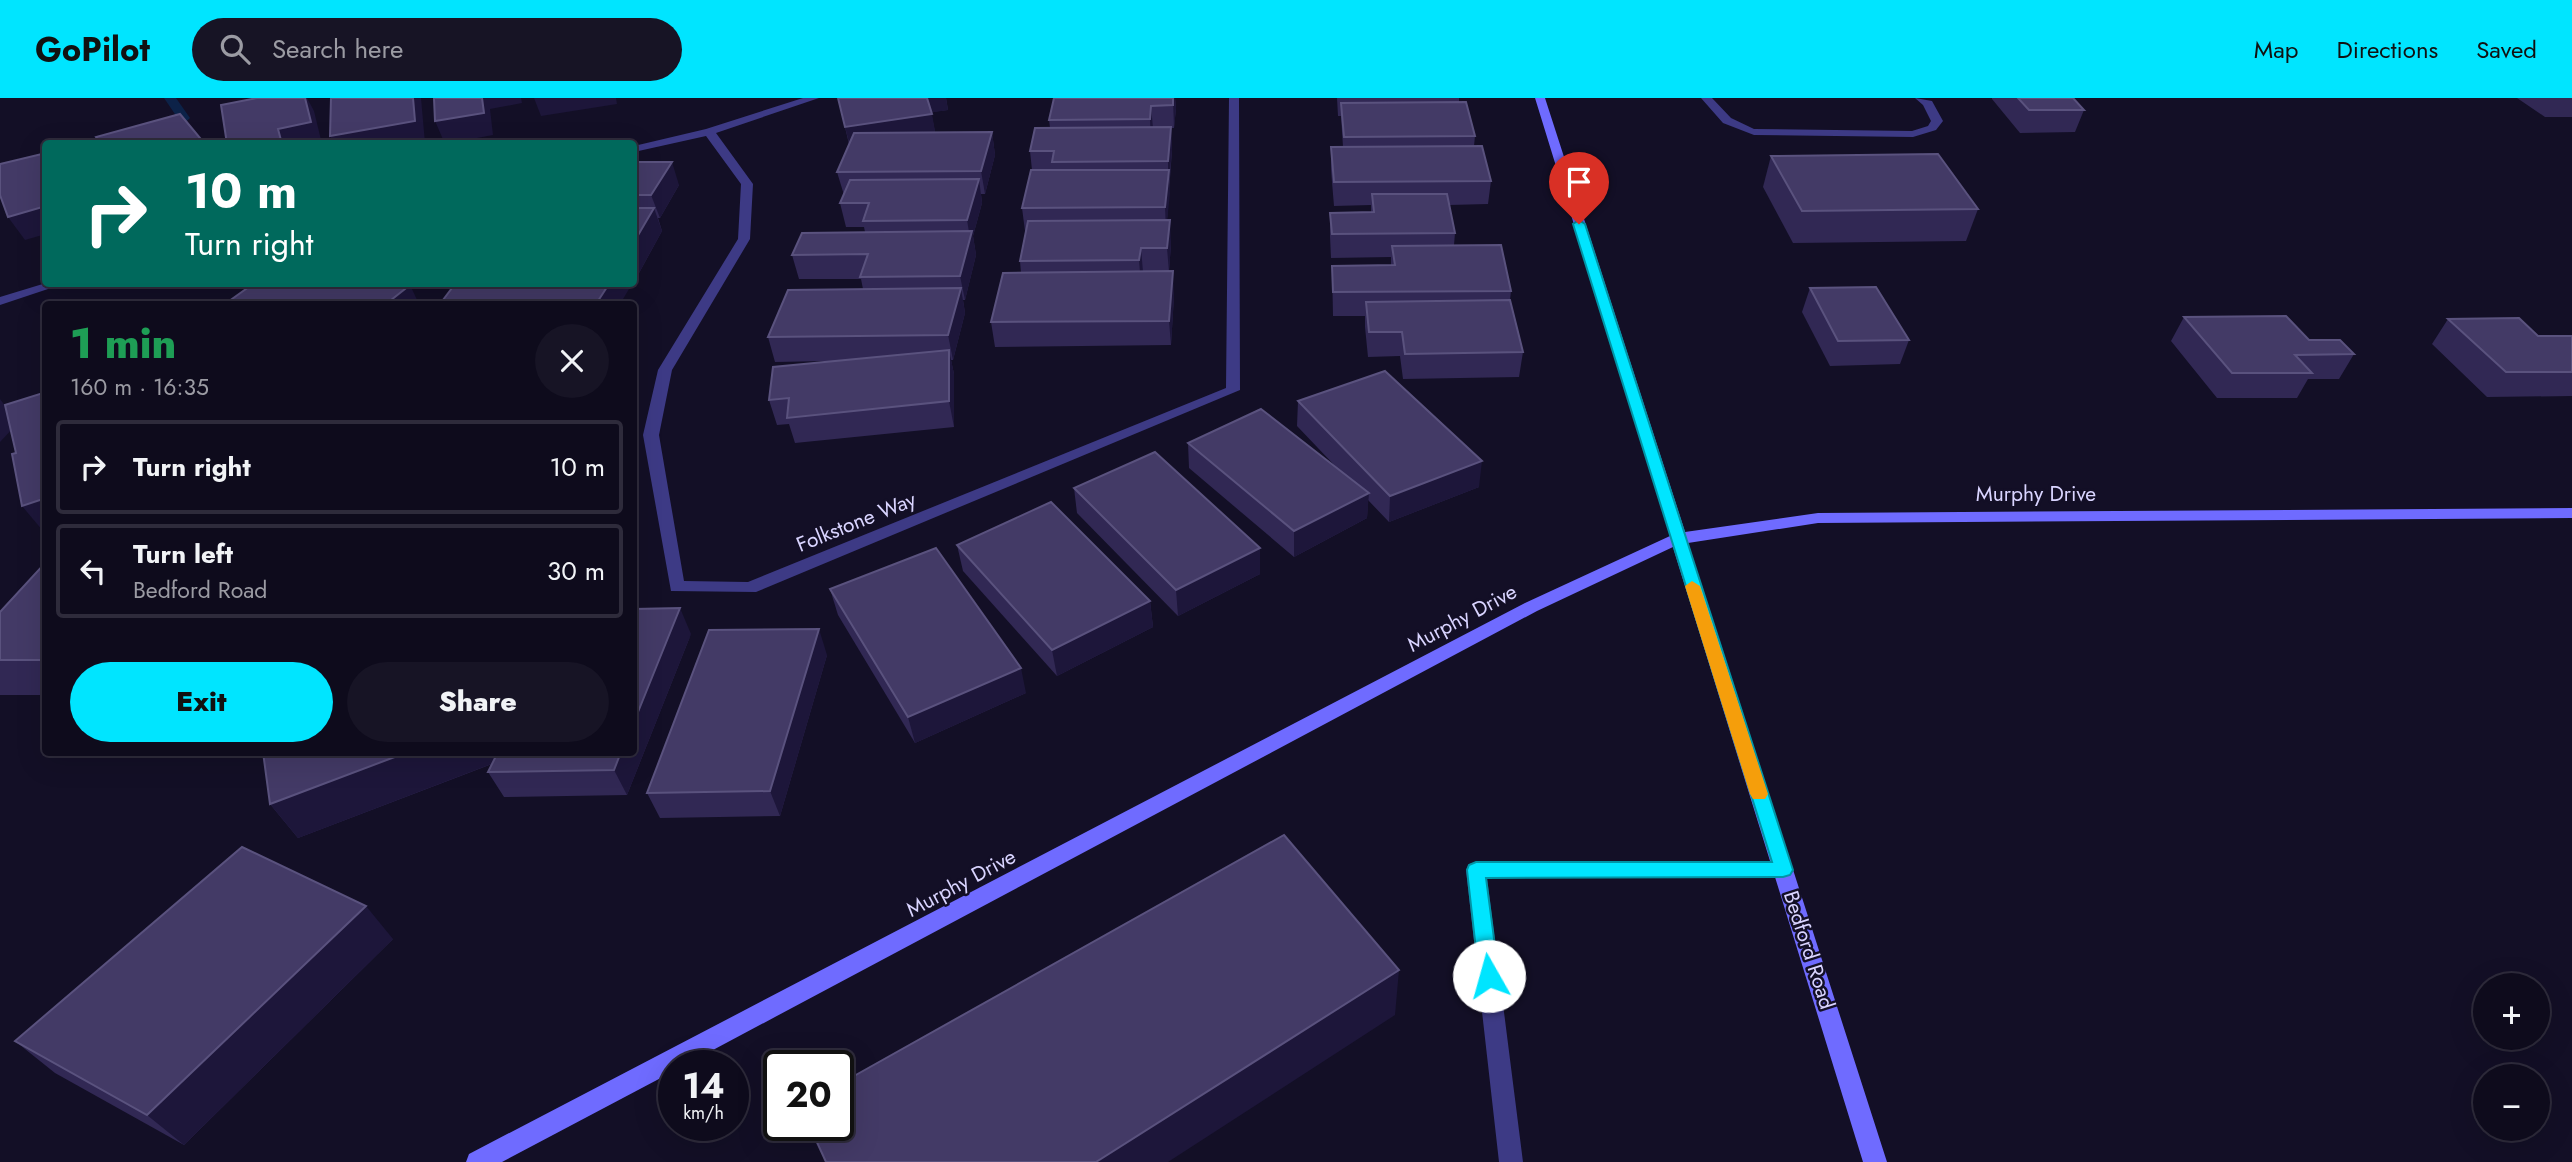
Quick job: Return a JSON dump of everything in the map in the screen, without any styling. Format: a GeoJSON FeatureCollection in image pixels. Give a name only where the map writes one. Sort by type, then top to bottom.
{"type":"FeatureCollection","features":[{"type":"Feature","properties":{"kind":"main road","name":"Bedford Road"},"geometry":{"type":"LineString","coordinates":[[1540,98],[1875,1162]]}},
{"type":"Feature","properties":{"kind":"main road","name":"Murphy Drive"},"geometry":{"type":"LineString","coordinates":[[478,1162],[1531,607],[1677,539],[1818,518],[2572,513]]}},
{"type":"Feature","properties":{"kind":"street"},"geometry":{"type":"LineString","coordinates":[[637,148],[709,132],[814,98]]}},
{"type":"Feature","properties":{"kind":"street","name":"Folkstone Way"},"geometry":{"type":"LineString","coordinates":[[709,132],[747,184],[744,239],[665,370],[651,435],[677,587],[750,588],[1233,390],[1234,98]]}},
{"type":"Feature","properties":{"kind":"street"},"geometry":{"type":"LineString","coordinates":[[1706,98],[1716,113],[1735,128],[1754,132],[1913,134],[1932,128],[1937,121],[1928,103],[1920,98]]}},
{"type":"Feature","properties":{"kind":"street"},"geometry":{"type":"LineString","coordinates":[[0,301],[46,287]]}},
{"type":"Feature","properties":{"kind":"street"},"geometry":{"type":"LineString","coordinates":[[1511,1162],[1476,870],[1783,870]]}},
{"type":"Feature","properties":{"kind":"building"},"geometry":{"type":"Polygon","coordinates":[[[257,98],[305,98],[311,122],[278,129],[281,140],[226,140],[221,105],[257,98]]]}},
{"type":"Feature","properties":{"kind":"building"},"geometry":{"type":"Polygon","coordinates":[[[331,98],[413,98],[415,121],[330,136],[331,98]]]}},
{"type":"Feature","properties":{"kind":"building"},"geometry":{"type":"Polygon","coordinates":[[[434,98],[482,98],[484,113],[435,121],[434,98]]]}},
{"type":"Feature","properties":{"kind":"building"},"geometry":{"type":"Polygon","coordinates":[[[838,98],[927,98],[932,114],[845,127],[838,98]]]}},
{"type":"Feature","properties":{"kind":"building"},"geometry":{"type":"Polygon","coordinates":[[[1054,98],[1173,98],[1173,105],[1151,106],[1150,119],[1049,120],[1054,98]]]}},
{"type":"Feature","properties":{"kind":"building"},"geometry":{"type":"Polygon","coordinates":[[[2018,98],[2073,98],[2084,110],[2029,110],[2018,98]]]}},
{"type":"Feature","properties":{"kind":"building"},"geometry":{"type":"Polygon","coordinates":[[[1466,102],[1475,136],[1344,137],[1341,103],[1466,102]]]}},
{"type":"Feature","properties":{"kind":"building"},"geometry":{"type":"Polygon","coordinates":[[[180,114],[202,140],[98,140],[96,137],[180,114]]]}},
{"type":"Feature","properties":{"kind":"building"},"geometry":{"type":"Polygon","coordinates":[[[1171,127],[1168,161],[1052,162],[1054,151],[1030,151],[1035,128],[1171,127]]]}},
{"type":"Feature","properties":{"kind":"building"},"geometry":{"type":"Polygon","coordinates":[[[992,132],[981,171],[837,172],[854,133],[992,132]]]}},
{"type":"Feature","properties":{"kind":"building"},"geometry":{"type":"Polygon","coordinates":[[[1482,146],[1491,181],[1334,182],[1331,147],[1482,146]]]}},
{"type":"Feature","properties":{"kind":"building"},"geometry":{"type":"Polygon","coordinates":[[[42,154],[42,207],[8,217],[0,195],[0,164],[42,154]]]}},
{"type":"Feature","properties":{"kind":"building"},"geometry":{"type":"Polygon","coordinates":[[[1938,154],[1978,209],[1802,211],[1771,156],[1938,154]]]}},
{"type":"Feature","properties":{"kind":"building"},"geometry":{"type":"Polygon","coordinates":[[[637,162],[672,162],[651,195],[637,195],[637,162]]]}},
{"type":"Feature","properties":{"kind":"building"},"geometry":{"type":"Polygon","coordinates":[[[1031,170],[1169,170],[1165,207],[1022,208],[1031,170]]]}},
{"type":"Feature","properties":{"kind":"building"},"geometry":{"type":"Polygon","coordinates":[[[979,179],[967,220],[863,221],[869,203],[840,203],[850,180],[979,179]]]}},
{"type":"Feature","properties":{"kind":"building"},"geometry":{"type":"Polygon","coordinates":[[[1372,194],[1447,194],[1455,233],[1332,234],[1330,213],[1374,212],[1372,194]]]}},
{"type":"Feature","properties":{"kind":"building"},"geometry":{"type":"Polygon","coordinates":[[[637,208],[654,208],[637,237],[637,208]]]}},
{"type":"Feature","properties":{"kind":"building"},"geometry":{"type":"Polygon","coordinates":[[[1170,220],[1167,248],[1141,248],[1139,260],[1020,261],[1028,221],[1170,220]]]}},
{"type":"Feature","properties":{"kind":"building"},"geometry":{"type":"Polygon","coordinates":[[[972,231],[960,276],[860,277],[868,254],[792,255],[802,233],[972,231]]]}},
{"type":"Feature","properties":{"kind":"building"},"geometry":{"type":"Polygon","coordinates":[[[1501,245],[1511,291],[1333,292],[1332,266],[1395,265],[1392,246],[1501,245]]]}},
{"type":"Feature","properties":{"kind":"building"},"geometry":{"type":"Polygon","coordinates":[[[1173,271],[1169,321],[991,322],[1003,273],[1173,271]]]}},
{"type":"Feature","properties":{"kind":"building"},"geometry":{"type":"Polygon","coordinates":[[[249,287],[407,287],[390,301],[229,301],[249,287]]]}},
{"type":"Feature","properties":{"kind":"building"},"geometry":{"type":"Polygon","coordinates":[[[453,287],[607,287],[598,301],[442,301],[453,287]]]}},
{"type":"Feature","properties":{"kind":"building"},"geometry":{"type":"Polygon","coordinates":[[[1876,287],[1909,340],[1838,341],[1810,288],[1876,287]]]}},
{"type":"Feature","properties":{"kind":"building"},"geometry":{"type":"Polygon","coordinates":[[[961,288],[948,335],[768,337],[788,290],[961,288]]]}},
{"type":"Feature","properties":{"kind":"building"},"geometry":{"type":"Polygon","coordinates":[[[1510,300],[1523,352],[1405,354],[1402,332],[1369,332],[1366,302],[1510,300]]]}},
{"type":"Feature","properties":{"kind":"building"},"geometry":{"type":"Polygon","coordinates":[[[2286,316],[2309,340],[2340,340],[2354,354],[2295,355],[2312,373],[2232,373],[2184,317],[2286,316]]]}},
{"type":"Feature","properties":{"kind":"building"},"geometry":{"type":"Polygon","coordinates":[[[2519,318],[2538,336],[2572,336],[2572,372],[2506,372],[2448,319],[2519,318]]]}},
{"type":"Feature","properties":{"kind":"building"},"geometry":{"type":"Polygon","coordinates":[[[949,350],[949,401],[787,418],[789,398],[769,400],[773,367],[949,350]]]}},
{"type":"Feature","properties":{"kind":"building"},"geometry":{"type":"Polygon","coordinates":[[[1385,371],[1482,461],[1390,496],[1298,401],[1385,371]]]}},
{"type":"Feature","properties":{"kind":"building"},"geometry":{"type":"Polygon","coordinates":[[[42,393],[42,499],[22,506],[12,454],[16,453],[5,405],[42,393]]]}},
{"type":"Feature","properties":{"kind":"building"},"geometry":{"type":"Polygon","coordinates":[[[1261,409],[1369,493],[1294,531],[1188,443],[1261,409]]]}},
{"type":"Feature","properties":{"kind":"building"},"geometry":{"type":"Polygon","coordinates":[[[1155,452],[1260,548],[1176,590],[1074,488],[1155,452]]]}},
{"type":"Feature","properties":{"kind":"building"},"geometry":{"type":"Polygon","coordinates":[[[1051,502],[1150,601],[1052,650],[957,545],[1051,502]]]}},
{"type":"Feature","properties":{"kind":"building"},"geometry":{"type":"Polygon","coordinates":[[[936,548],[1021,668],[908,717],[830,589],[936,548]]]}},
{"type":"Feature","properties":{"kind":"building"},"geometry":{"type":"Polygon","coordinates":[[[42,566],[42,660],[0,660],[0,612],[42,566]]]}},
{"type":"Feature","properties":{"kind":"building"},"geometry":{"type":"Polygon","coordinates":[[[680,608],[637,715],[637,609],[680,608]]]}},
{"type":"Feature","properties":{"kind":"building"},"geometry":{"type":"Polygon","coordinates":[[[819,629],[770,791],[647,793],[709,630],[819,629]]]}},
{"type":"Feature","properties":{"kind":"building"},"geometry":{"type":"Polygon","coordinates":[[[264,756],[397,756],[270,804],[264,756]]]}},
{"type":"Feature","properties":{"kind":"building"},"geometry":{"type":"Polygon","coordinates":[[[496,756],[619,756],[614,770],[488,772],[496,756]]]}},
{"type":"Feature","properties":{"kind":"building"},"geometry":{"type":"Polygon","coordinates":[[[1284,835],[1399,970],[1096,1162],[826,1162],[816,1141],[854,1141],[854,1076],[1284,835]]]}},
{"type":"Feature","properties":{"kind":"building"},"geometry":{"type":"Polygon","coordinates":[[[242,847],[366,906],[147,1115],[15,1041],[242,847]]]}},
{"type":"Feature","properties":{"kind":"waterway"},"geometry":{"type":"LineString","coordinates":[[162,131],[172,128],[184,118],[170,98]]}},
{"type":"Feature","properties":{"kind":"slow traffic"},"geometry":{"type":"LineString","coordinates":[[1692,586],[1759,794]]}},
{"type":"Feature","properties":{"kind":"route"},"geometry":{"type":"LineString","coordinates":[[1489,976],[1476,870],[1783,870],[1579,224]]}}]}
